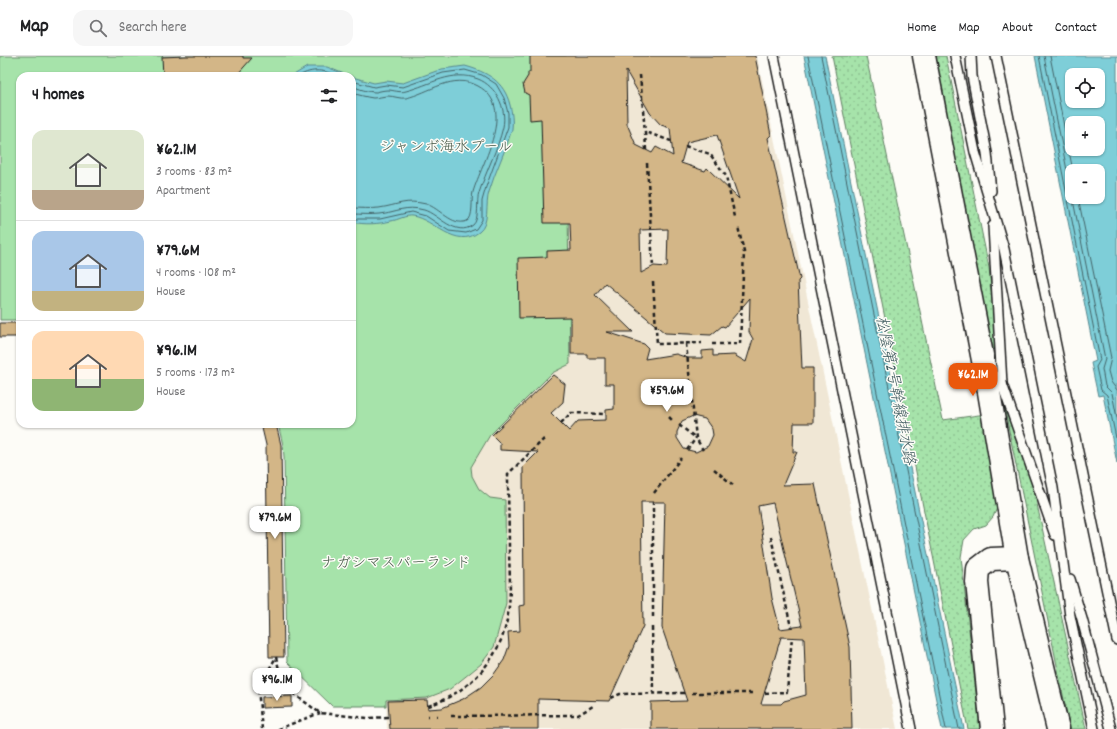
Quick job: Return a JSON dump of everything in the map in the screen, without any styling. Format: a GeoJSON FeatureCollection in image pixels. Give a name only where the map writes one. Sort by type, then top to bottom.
{"type":"FeatureCollection","features":[{"type":"Feature","properties":{"kind":"street"},"geometry":{"type":"LineString","coordinates":[[924,56],[995,385],[1017,558],[1058,729]]}},
{"type":"Feature","properties":{"kind":"street"},"geometry":{"type":"LineString","coordinates":[[992,729],[977,582],[978,569],[991,559],[1017,558]]}},
{"type":"Feature","properties":{"kind":"lane"},"geometry":{"type":"LineString","coordinates":[[774,56],[911,729]]}},
{"type":"Feature","properties":{"kind":"lane"},"geometry":{"type":"LineString","coordinates":[[955,56],[975,152],[1004,249],[1053,488],[1070,616],[1094,729]]}},
{"type":"Feature","properties":{"kind":"lane"},"geometry":{"type":"LineString","coordinates":[[971,56],[972,76],[987,153],[992,211],[995,385],[1042,495],[1082,619],[1111,729]]}},
{"type":"Feature","properties":{"kind":"lane"},"geometry":{"type":"LineString","coordinates":[[996,56],[1117,640]]}},
{"type":"Feature","properties":{"kind":"path"},"geometry":{"type":"LineString","coordinates":[[640,75],[646,150]]}},
{"type":"Feature","properties":{"kind":"path"},"geometry":{"type":"LineString","coordinates":[[645,132],[671,141]]}},
{"type":"Feature","properties":{"kind":"path"},"geometry":{"type":"LineString","coordinates":[[686,146],[710,154],[726,176],[735,217]]}},
{"type":"Feature","properties":{"kind":"path"},"geometry":{"type":"LineString","coordinates":[[647,164],[652,267]]}},
{"type":"Feature","properties":{"kind":"path"},"geometry":{"type":"LineString","coordinates":[[712,344],[740,344],[744,252],[738,227]]}},
{"type":"Feature","properties":{"kind":"path"},"geometry":{"type":"LineString","coordinates":[[653,282],[657,344],[702,344]]}},
{"type":"Feature","properties":{"kind":"path"},"geometry":{"type":"LineString","coordinates":[[686,344],[696,438],[687,450]]}},
{"type":"Feature","properties":{"kind":"path"},"geometry":{"type":"LineString","coordinates":[[561,423],[571,413],[606,414]]}},
{"type":"Feature","properties":{"kind":"path"},"geometry":{"type":"LineString","coordinates":[[679,425],[696,438],[703,450]]}},
{"type":"Feature","properties":{"kind":"path"},"geometry":{"type":"LineString","coordinates":[[428,706],[443,701],[462,690],[479,674],[493,655],[503,635],[508,609],[510,577],[508,474],[544,439]]}},
{"type":"Feature","properties":{"kind":"path"},"geometry":{"type":"LineString","coordinates":[[654,493],[681,458]]}},
{"type":"Feature","properties":{"kind":"path"},"geometry":{"type":"LineString","coordinates":[[714,468],[733,485]]}},
{"type":"Feature","properties":{"kind":"path"},"geometry":{"type":"LineString","coordinates":[[653,502],[653,617]]}},
{"type":"Feature","properties":{"kind":"path"},"geometry":{"type":"LineString","coordinates":[[771,537],[791,627]]}},
{"type":"Feature","properties":{"kind":"path"},"geometry":{"type":"LineString","coordinates":[[652,627],[653,693]]}},
{"type":"Feature","properties":{"kind":"path"},"geometry":{"type":"LineString","coordinates":[[764,693],[787,692],[792,637]]}},
{"type":"Feature","properties":{"kind":"path"},"geometry":{"type":"LineString","coordinates":[[262,729],[258,689],[276,657],[283,686],[320,714]]}},
{"type":"Feature","properties":{"kind":"path"},"geometry":{"type":"LineString","coordinates":[[610,698],[620,694],[684,693]]}},
{"type":"Feature","properties":{"kind":"path"},"geometry":{"type":"LineString","coordinates":[[692,693],[754,693]]}},
{"type":"Feature","properties":{"kind":"path"},"geometry":{"type":"LineString","coordinates":[[451,716],[578,715],[594,706]]}},
{"type":"Feature","properties":{"kind":"path"},"geometry":{"type":"LineString","coordinates":[[278,729],[320,714],[368,718],[389,717]]}},
{"type":"Feature","properties":{"kind":"shaded area"},"geometry":{"type":"Polygon","coordinates":[[[566,56],[757,56],[897,729],[387,729],[386,700],[427,698],[450,689],[481,664],[494,647],[506,603],[490,498],[479,489],[472,476],[471,467],[490,435],[552,373],[570,364],[566,56]]]}},
{"type":"Feature","properties":{"kind":"green space","name":"ナガシマスパーランド"},"geometry":{"type":"Polygon","coordinates":[[[0,56],[566,56],[570,364],[552,373],[490,435],[471,467],[472,476],[479,489],[490,498],[505,500],[506,603],[494,647],[481,664],[450,689],[427,698],[386,700],[386,706],[332,706],[287,662],[284,457],[279,428],[356,428],[356,72],[16,72],[16,320],[0,320],[0,56]]]}},
{"type":"Feature","properties":{"kind":"green space"},"geometry":{"type":"Polygon","coordinates":[[[832,56],[866,56],[943,420],[986,414],[998,506],[993,517],[986,525],[974,529],[964,540],[961,557],[980,729],[968,729],[832,56]]]}},
{"type":"Feature","properties":{"kind":"green space"},"geometry":{"type":"Polygon","coordinates":[[[932,56],[946,56],[989,268],[998,356],[994,357],[932,56]]]}},
{"type":"Feature","properties":{"kind":"green space"},"geometry":{"type":"Polygon","coordinates":[[[1004,406],[1008,406],[1033,486],[1086,729],[1070,729],[1004,406]]]}},
{"type":"Feature","properties":{"kind":"water"},"geometry":{"type":"Polygon","coordinates":[[[804,56],[825,56],[964,729],[942,729],[804,56]]]}},
{"type":"Feature","properties":{"kind":"water"},"geometry":{"type":"Polygon","coordinates":[[[1035,56],[1117,56],[1117,463],[1103,395],[1098,396],[1091,363],[1096,361],[1035,56]]]}},
{"type":"Feature","properties":{"kind":"water"},"geometry":{"type":"Polygon","coordinates":[[[465,66],[480,71],[494,79],[499,84],[504,90],[511,108],[512,129],[489,192],[485,224],[479,232],[470,237],[462,238],[453,236],[420,218],[412,216],[377,223],[356,223],[356,78],[374,83],[386,81],[403,83],[442,69],[465,66]]]}},
{"type":"Feature","properties":{"kind":"water"},"geometry":{"type":"Polygon","coordinates":[[[307,67],[327,67],[339,72],[299,72],[307,67]]]}},
{"type":"Feature","properties":{"kind":"building"},"geometry":{"type":"Polygon","coordinates":[[[243,56],[243,58],[252,58],[240,72],[163,72],[162,57],[243,56]]]}},
{"type":"Feature","properties":{"kind":"building"},"geometry":{"type":"Polygon","coordinates":[[[530,56],[755,56],[771,135],[768,138],[800,279],[798,281],[802,368],[813,368],[813,423],[794,423],[793,452],[797,452],[783,485],[815,484],[850,647],[852,729],[651,729],[651,702],[687,701],[662,628],[665,502],[641,502],[643,626],[609,701],[538,699],[538,729],[390,729],[388,701],[427,700],[428,709],[442,708],[463,699],[481,687],[494,674],[504,660],[509,646],[508,632],[520,631],[519,606],[524,605],[523,467],[538,452],[500,450],[500,443],[492,435],[553,375],[565,384],[563,402],[551,413],[569,431],[578,421],[606,420],[606,410],[614,409],[614,384],[605,384],[605,358],[587,358],[587,354],[571,354],[571,317],[519,318],[518,258],[547,257],[547,251],[571,250],[570,223],[544,223],[541,119],[530,120],[529,95],[525,93],[523,84],[528,76],[528,72],[530,72],[530,56]],[[626,71],[627,124],[636,145],[652,153],[656,147],[673,156],[670,128],[661,125],[650,113],[626,71]],[[717,135],[687,142],[681,163],[705,171],[707,168],[739,199],[717,135]],[[668,229],[640,230],[641,273],[654,266],[667,267],[668,229]],[[605,283],[595,295],[633,332],[607,332],[644,344],[648,348],[645,359],[676,354],[688,358],[702,358],[702,351],[713,350],[713,356],[734,355],[746,362],[753,339],[749,332],[750,298],[725,327],[722,326],[711,335],[665,333],[605,283]],[[693,416],[682,421],[677,432],[677,438],[684,449],[696,452],[708,446],[713,435],[712,429],[705,419],[693,416]],[[773,503],[758,506],[772,598],[780,629],[802,626],[773,503]],[[781,637],[761,704],[781,704],[784,701],[806,695],[804,638],[781,637]]]}},
{"type":"Feature","properties":{"kind":"building"},"geometry":{"type":"Polygon","coordinates":[[[0,323],[16,323],[16,337],[0,337],[0,323]]]}},
{"type":"Feature","properties":{"kind":"building"},"geometry":{"type":"Polygon","coordinates":[[[262,428],[277,428],[281,445],[284,657],[269,657],[266,445],[262,428]]]}},
{"type":"Feature","properties":{"kind":"building"},"geometry":{"type":"Polygon","coordinates":[[[292,696],[292,707],[262,708],[262,697],[292,696]]]}},
{"type":"Feature","properties":{"kind":"park label","name":"ジャンボ海水プール"},"geometry":{"type":"Point","coordinates":[446,146]}},
{"type":"Feature","properties":{"kind":"water label","name":"松陰第2号幹線排水路"},"geometry":{"type":"Point","coordinates":[897,390]}}]}
